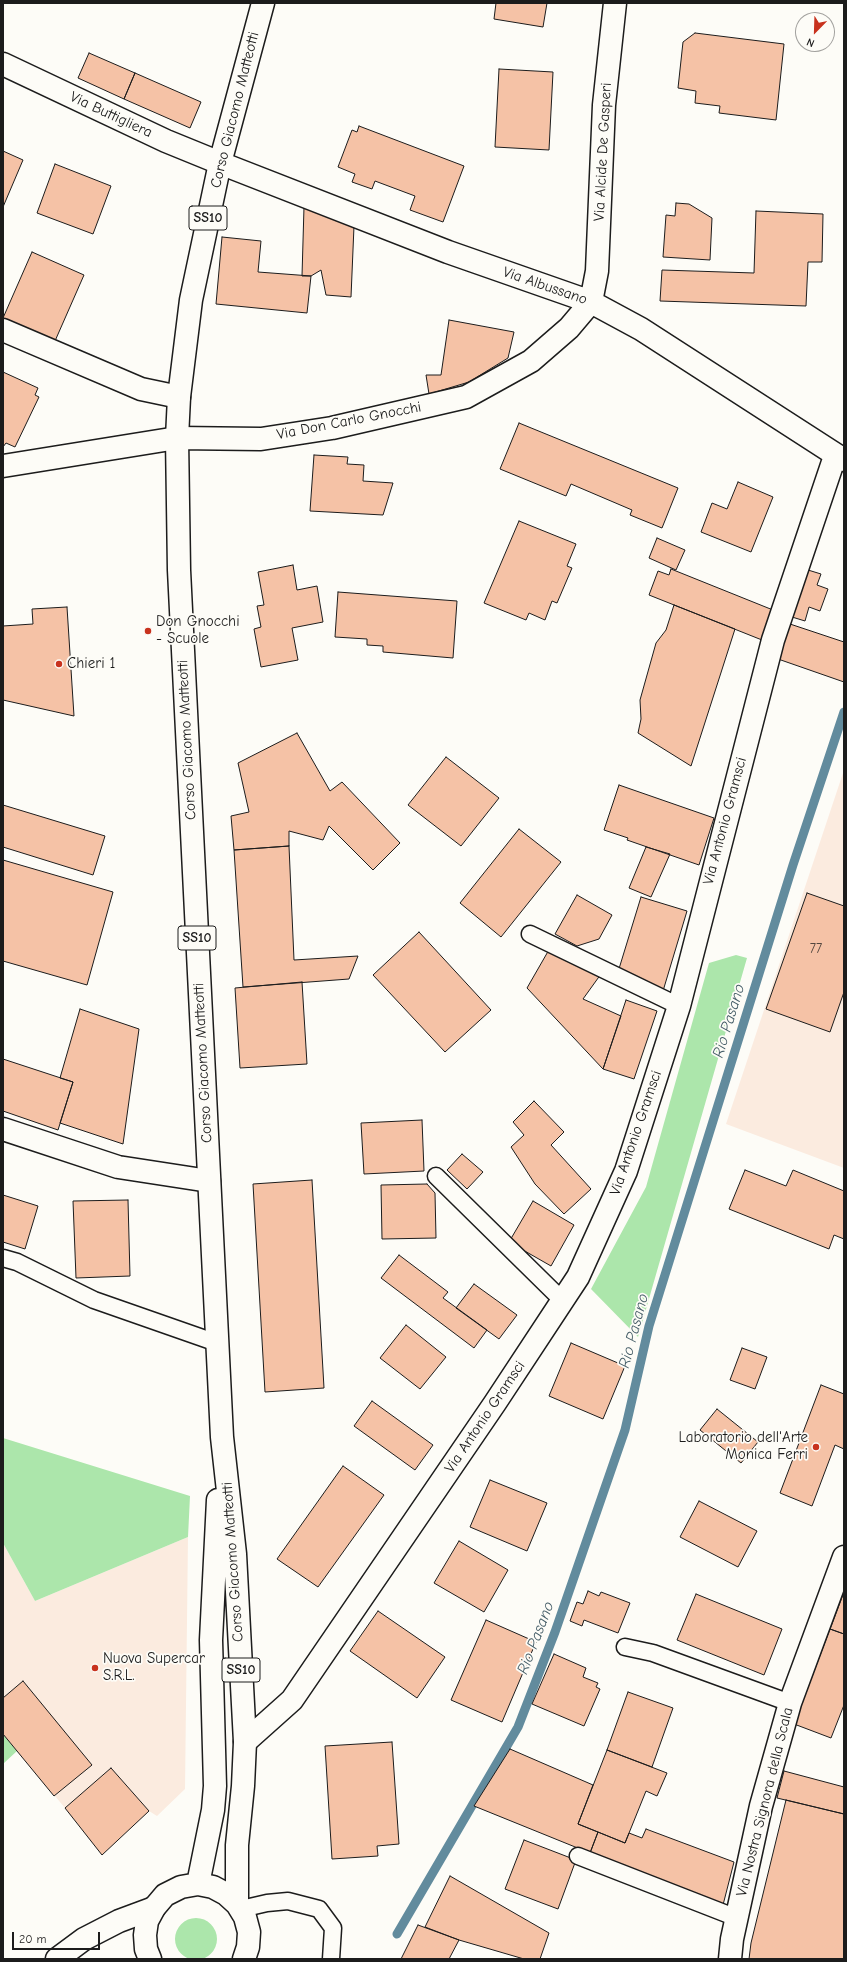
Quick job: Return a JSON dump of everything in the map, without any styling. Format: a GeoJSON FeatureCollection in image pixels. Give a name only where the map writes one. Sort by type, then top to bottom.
{"type":"FeatureCollection","features":[{"type":"Feature","properties":{"kind":"street","name":"Corso Giacomo Matteotti"},"geometry":{"type":"LineString","coordinates":[[244,1959],[248,1947],[249,1932],[245,1917],[239,1906],[237,1845],[243,1786],[244,1742],[235,1554],[222,1437],[217,1343],[179,578],[177,438],[179,398],[192,300],[220,163],[263,3]]}},
{"type":"Feature","properties":{"kind":"street","name":"Via Alcide De Gasperi"},"geometry":{"type":"LineString","coordinates":[[591,302],[597,271],[604,105],[615,3]]}},
{"type":"Feature","properties":{"kind":"street","name":"Via Buttigliera"},"geometry":{"type":"LineString","coordinates":[[3,64],[166,141],[220,163]]}},
{"type":"Feature","properties":{"kind":"street","name":"Via Albussano"},"geometry":{"type":"LineString","coordinates":[[220,163],[448,252],[591,302],[641,328],[840,458]]}},
{"type":"Feature","properties":{"kind":"street","name":"Via Don Carlo Gnocchi"},"geometry":{"type":"LineString","coordinates":[[3,466],[177,438],[261,439],[332,428],[466,397],[531,361],[569,328],[591,302]]}},
{"type":"Feature","properties":{"kind":"street"},"geometry":{"type":"LineString","coordinates":[[3,330],[141,389],[179,398]]}},
{"type":"Feature","properties":{"kind":"street","name":"Via Antonio Gramsci"},"geometry":{"type":"LineString","coordinates":[[244,1742],[292,1700],[495,1403],[578,1277],[626,1171],[679,1006],[773,640],[840,458]]}},
{"type":"Feature","properties":{"kind":"street"},"geometry":{"type":"LineString","coordinates":[[3,1129],[118,1167],[209,1181]]}},
{"type":"Feature","properties":{"kind":"street","name":"Corso Giacomo Matteotti"},"geometry":{"type":"LineString","coordinates":[[198,1884],[213,1810],[215,1786],[211,1640],[222,1437]]}},
{"type":"Feature","properties":{"kind":"street","name":"Via Nostra Signora della Scala"},"geometry":{"type":"LineString","coordinates":[[730,1959],[736,1918],[761,1806],[790,1703],[844,1557]]}},
{"type":"Feature","properties":{"kind":"street"},"geometry":{"type":"LineString","coordinates":[[150,1959],[146,1949],[145,1935],[147,1921],[154,1908],[166,1895],[181,1887],[198,1884],[213,1887],[226,1894],[239,1906]]}},
{"type":"Feature","properties":{"kind":"street"},"geometry":{"type":"LineString","coordinates":[[56,1959],[84,1939],[119,1921],[154,1908]]}},
{"type":"Feature","properties":{"kind":"lane"},"geometry":{"type":"LineString","coordinates":[[530,934],[679,1006]]}},
{"type":"Feature","properties":{"kind":"lane"},"geometry":{"type":"LineString","coordinates":[[436,1176],[562,1300]]}},
{"type":"Feature","properties":{"kind":"lane"},"geometry":{"type":"LineString","coordinates":[[3,1258],[17,1262],[94,1300],[217,1343]]}},
{"type":"Feature","properties":{"kind":"lane"},"geometry":{"type":"LineString","coordinates":[[625,1647],[653,1653],[790,1703]]}},
{"type":"Feature","properties":{"kind":"lane"},"geometry":{"type":"LineString","coordinates":[[578,1856],[736,1918]]}},
{"type":"Feature","properties":{"kind":"lane"},"geometry":{"type":"LineString","coordinates":[[239,1906],[288,1901],[319,1908],[333,1928],[331,1959]]}},
{"type":"Feature","properties":{"kind":"shaded area"},"geometry":{"type":"Polygon","coordinates":[[[844,770],[844,1168],[726,1124],[844,770]]]}},
{"type":"Feature","properties":{"kind":"shaded area","name":"Nuova Supercar S.R.L."},"geometry":{"type":"Polygon","coordinates":[[[188,1537],[185,1789],[157,1816],[149,1811],[111,1768],[65,1808],[3,1734],[3,1543],[35,1601],[188,1537]]]}},
{"type":"Feature","properties":{"kind":"green space"},"geometry":{"type":"Polygon","coordinates":[[[736,955],[747,958],[638,1337],[591,1289],[646,1187],[709,963],[736,955]]]}},
{"type":"Feature","properties":{"kind":"green space"},"geometry":{"type":"Polygon","coordinates":[[[3,1438],[190,1496],[188,1537],[35,1601],[3,1543],[3,1438]]]}},
{"type":"Feature","properties":{"kind":"green space"},"geometry":{"type":"Polygon","coordinates":[[[3,1734],[17,1751],[3,1764],[3,1734]]]}},
{"type":"Feature","properties":{"kind":"green space"},"geometry":{"type":"Polygon","coordinates":[[[192,1918],[200,1918],[208,1921],[214,1927],[217,1939],[214,1951],[208,1957],[200,1960],[192,1960],[184,1957],[178,1951],[175,1943],[175,1935],[178,1927],[184,1921],[192,1918]]]}},
{"type":"Feature","properties":{"kind":"building"},"geometry":{"type":"Polygon","coordinates":[[[496,3],[547,3],[543,27],[494,19],[496,3]]]}},
{"type":"Feature","properties":{"kind":"building"},"geometry":{"type":"Polygon","coordinates":[[[695,33],[784,44],[776,120],[719,113],[720,106],[695,103],[696,91],[678,88],[683,42],[695,33]]]}},
{"type":"Feature","properties":{"kind":"building"},"geometry":{"type":"Polygon","coordinates":[[[89,53],[135,73],[124,99],[78,78],[89,53]]]}},
{"type":"Feature","properties":{"kind":"building"},"geometry":{"type":"Polygon","coordinates":[[[499,69],[553,72],[549,150],[495,147],[499,69]]]}},
{"type":"Feature","properties":{"kind":"building"},"geometry":{"type":"Polygon","coordinates":[[[135,73],[201,102],[190,128],[124,99],[135,73]]]}},
{"type":"Feature","properties":{"kind":"building"},"geometry":{"type":"Polygon","coordinates":[[[359,126],[464,166],[443,222],[410,210],[415,196],[375,181],[372,189],[352,182],[355,174],[338,167],[352,130],[357,132],[359,126]]]}},
{"type":"Feature","properties":{"kind":"building"},"geometry":{"type":"Polygon","coordinates":[[[3,151],[23,160],[3,207],[3,151]]]}},
{"type":"Feature","properties":{"kind":"building"},"geometry":{"type":"Polygon","coordinates":[[[55,164],[111,186],[93,234],[37,213],[55,164]]]}},
{"type":"Feature","properties":{"kind":"building"},"geometry":{"type":"Polygon","coordinates":[[[676,203],[689,204],[712,218],[710,260],[663,257],[666,215],[675,216],[676,203]]]}},
{"type":"Feature","properties":{"kind":"building"},"geometry":{"type":"Polygon","coordinates":[[[304,207],[354,226],[351,297],[326,295],[321,270],[311,276],[302,276],[304,207]]]}},
{"type":"Feature","properties":{"kind":"building"},"geometry":{"type":"Polygon","coordinates":[[[756,211],[823,214],[822,262],[808,262],[806,306],[660,301],[662,270],[754,273],[756,211]]]}},
{"type":"Feature","properties":{"kind":"building"},"geometry":{"type":"Polygon","coordinates":[[[222,237],[261,241],[258,272],[311,276],[307,313],[216,304],[222,237]]]}},
{"type":"Feature","properties":{"kind":"building"},"geometry":{"type":"Polygon","coordinates":[[[32,252],[84,275],[55,341],[3,318],[32,252]]]}},
{"type":"Feature","properties":{"kind":"building"},"geometry":{"type":"Polygon","coordinates":[[[449,320],[514,332],[508,358],[469,382],[429,394],[426,375],[441,375],[449,320]]]}},
{"type":"Feature","properties":{"kind":"building"},"geometry":{"type":"Polygon","coordinates":[[[3,372],[38,388],[35,395],[39,397],[15,447],[6,443],[3,447],[3,372]]]}},
{"type":"Feature","properties":{"kind":"building"},"geometry":{"type":"Polygon","coordinates":[[[519,423],[678,488],[662,528],[630,515],[632,510],[571,484],[566,496],[500,469],[519,423]]]}},
{"type":"Feature","properties":{"kind":"building"},"geometry":{"type":"Polygon","coordinates":[[[314,455],[348,457],[347,464],[364,465],[363,481],[393,483],[383,515],[310,511],[314,455]]]}},
{"type":"Feature","properties":{"kind":"building"},"geometry":{"type":"Polygon","coordinates":[[[738,482],[773,497],[751,552],[701,532],[712,503],[727,509],[738,482]]]}},
{"type":"Feature","properties":{"kind":"building"},"geometry":{"type":"Polygon","coordinates":[[[519,521],[576,544],[567,566],[572,568],[557,603],[552,601],[545,620],[529,613],[526,620],[484,603],[519,521]]]}},
{"type":"Feature","properties":{"kind":"building"},"geometry":{"type":"Polygon","coordinates":[[[657,538],[685,550],[676,570],[649,558],[657,538]]]}},
{"type":"Feature","properties":{"kind":"building"},"geometry":{"type":"Polygon","coordinates":[[[293,565],[297,590],[317,586],[323,622],[292,628],[298,660],[261,667],[254,629],[261,627],[257,606],[264,605],[258,572],[293,565]]]}},
{"type":"Feature","properties":{"kind":"building"},"geometry":{"type":"Polygon","coordinates":[[[671,569],[773,610],[762,640],[649,595],[658,571],[669,575],[671,569]]]}},
{"type":"Feature","properties":{"kind":"building"},"geometry":{"type":"Polygon","coordinates":[[[808,570],[821,574],[817,585],[828,589],[820,611],[809,607],[805,621],[792,617],[808,570]]]}},
{"type":"Feature","properties":{"kind":"building"},"geometry":{"type":"Polygon","coordinates":[[[338,592],[457,601],[453,658],[383,652],[383,646],[367,645],[367,639],[335,637],[338,592]]]}},
{"type":"Feature","properties":{"kind":"building"},"geometry":{"type":"Polygon","coordinates":[[[674,605],[735,629],[691,766],[638,733],[641,719],[640,700],[656,643],[666,630],[674,605]]]}},
{"type":"Feature","properties":{"kind":"building"},"geometry":{"type":"Polygon","coordinates":[[[67,607],[74,716],[3,700],[3,626],[33,624],[32,609],[67,607]]]}},
{"type":"Feature","properties":{"kind":"building"},"geometry":{"type":"Polygon","coordinates":[[[790,624],[844,642],[844,682],[778,659],[790,624]]]}},
{"type":"Feature","properties":{"kind":"building"},"geometry":{"type":"Polygon","coordinates":[[[297,733],[330,791],[342,782],[400,843],[373,870],[329,826],[323,840],[289,831],[289,846],[234,850],[231,816],[249,812],[238,763],[297,733]]]}},
{"type":"Feature","properties":{"kind":"building"},"geometry":{"type":"Polygon","coordinates":[[[446,757],[499,798],[461,846],[408,805],[446,757]]]}},
{"type":"Feature","properties":{"kind":"building"},"geometry":{"type":"Polygon","coordinates":[[[619,785],[714,818],[699,865],[627,840],[628,838],[604,830],[619,785]]]}},
{"type":"Feature","properties":{"kind":"building"},"geometry":{"type":"Polygon","coordinates":[[[3,805],[105,836],[93,875],[3,847],[3,805]]]}},
{"type":"Feature","properties":{"kind":"building"},"geometry":{"type":"Polygon","coordinates":[[[519,829],[561,862],[501,937],[460,903],[519,829]]]}},
{"type":"Feature","properties":{"kind":"building"},"geometry":{"type":"Polygon","coordinates":[[[289,846],[294,960],[358,956],[349,979],[243,987],[234,850],[289,846]]]}},
{"type":"Feature","properties":{"kind":"building"},"geometry":{"type":"Polygon","coordinates":[[[646,847],[670,854],[651,897],[629,888],[646,847]]]}},
{"type":"Feature","properties":{"kind":"building"},"geometry":{"type":"Polygon","coordinates":[[[3,860],[113,892],[87,985],[3,961],[3,860]]]}},
{"type":"Feature","properties":{"kind":"building"},"geometry":{"type":"Polygon","coordinates":[[[807,893],[844,906],[844,992],[830,1032],[766,1009],[807,893]]]}},
{"type":"Feature","properties":{"kind":"building"},"geometry":{"type":"Polygon","coordinates":[[[577,895],[612,915],[599,939],[577,946],[555,934],[577,895]]]}},
{"type":"Feature","properties":{"kind":"building"},"geometry":{"type":"Polygon","coordinates":[[[641,897],[687,911],[663,991],[618,972],[641,897]]]}},
{"type":"Feature","properties":{"kind":"building"},"geometry":{"type":"Polygon","coordinates":[[[419,932],[491,1010],[445,1052],[373,975],[419,932]]]}},
{"type":"Feature","properties":{"kind":"building"},"geometry":{"type":"Polygon","coordinates":[[[550,948],[601,974],[583,999],[621,1016],[603,1069],[527,988],[550,948]]]}},
{"type":"Feature","properties":{"kind":"building"},"geometry":{"type":"Polygon","coordinates":[[[302,982],[307,1064],[240,1068],[235,988],[302,982]]]}},
{"type":"Feature","properties":{"kind":"building"},"geometry":{"type":"Polygon","coordinates":[[[626,1000],[657,1011],[634,1079],[603,1069],[626,1000]]]}},
{"type":"Feature","properties":{"kind":"building"},"geometry":{"type":"Polygon","coordinates":[[[80,1009],[139,1029],[123,1144],[60,1123],[73,1082],[60,1078],[80,1009]]]}},
{"type":"Feature","properties":{"kind":"building"},"geometry":{"type":"Polygon","coordinates":[[[3,1059],[73,1082],[58,1130],[3,1111],[3,1059]]]}},
{"type":"Feature","properties":{"kind":"building"},"geometry":{"type":"Polygon","coordinates":[[[534,1101],[564,1132],[551,1145],[591,1189],[564,1214],[535,1184],[511,1147],[524,1135],[513,1122],[534,1101]]]}},
{"type":"Feature","properties":{"kind":"building"},"geometry":{"type":"Polygon","coordinates":[[[422,1120],[424,1171],[364,1174],[361,1123],[422,1120]]]}},
{"type":"Feature","properties":{"kind":"building"},"geometry":{"type":"Polygon","coordinates":[[[462,1154],[483,1172],[467,1189],[447,1170],[462,1154]]]}},
{"type":"Feature","properties":{"kind":"building"},"geometry":{"type":"Polygon","coordinates":[[[745,1170],[786,1186],[793,1170],[844,1191],[844,1239],[834,1235],[829,1249],[729,1209],[745,1170]]]}},
{"type":"Feature","properties":{"kind":"building"},"geometry":{"type":"Polygon","coordinates":[[[312,1180],[324,1388],[265,1392],[253,1184],[312,1180]]]}},
{"type":"Feature","properties":{"kind":"building"},"geometry":{"type":"Polygon","coordinates":[[[427,1184],[435,1193],[436,1238],[382,1239],[381,1185],[427,1184]]]}},
{"type":"Feature","properties":{"kind":"building"},"geometry":{"type":"Polygon","coordinates":[[[3,1195],[38,1206],[25,1249],[3,1242],[3,1195]]]}},
{"type":"Feature","properties":{"kind":"building"},"geometry":{"type":"Polygon","coordinates":[[[128,1200],[130,1276],[76,1278],[73,1201],[128,1200]]]}},
{"type":"Feature","properties":{"kind":"building"},"geometry":{"type":"Polygon","coordinates":[[[533,1201],[574,1225],[551,1266],[509,1242],[533,1201]]]}},
{"type":"Feature","properties":{"kind":"building"},"geometry":{"type":"Polygon","coordinates":[[[399,1255],[448,1292],[443,1298],[487,1330],[474,1348],[381,1278],[399,1255]]]}},
{"type":"Feature","properties":{"kind":"building"},"geometry":{"type":"Polygon","coordinates":[[[474,1284],[517,1315],[499,1339],[456,1308],[474,1284]]]}},
{"type":"Feature","properties":{"kind":"building"},"geometry":{"type":"Polygon","coordinates":[[[406,1325],[446,1357],[420,1389],[380,1358],[406,1325]]]}},
{"type":"Feature","properties":{"kind":"building"},"geometry":{"type":"Polygon","coordinates":[[[571,1343],[625,1366],[603,1419],[549,1396],[571,1343]]]}},
{"type":"Feature","properties":{"kind":"building"},"geometry":{"type":"Polygon","coordinates":[[[742,1348],[767,1357],[755,1389],[730,1380],[742,1348]]]}},
{"type":"Feature","properties":{"kind":"building","name":"Laboratorio dell'Arte Monica Ferri"},"geometry":{"type":"Polygon","coordinates":[[[821,1385],[844,1394],[844,1449],[835,1445],[812,1506],[780,1493],[821,1385]]]}},
{"type":"Feature","properties":{"kind":"building"},"geometry":{"type":"Polygon","coordinates":[[[372,1401],[433,1445],[415,1470],[354,1426],[372,1401]]]}},
{"type":"Feature","properties":{"kind":"building"},"geometry":{"type":"Polygon","coordinates":[[[717,1409],[758,1442],[741,1463],[700,1430],[717,1409]]]}},
{"type":"Feature","properties":{"kind":"building"},"geometry":{"type":"Polygon","coordinates":[[[343,1466],[384,1495],[318,1587],[277,1559],[343,1466]]]}},
{"type":"Feature","properties":{"kind":"building"},"geometry":{"type":"Polygon","coordinates":[[[490,1480],[547,1503],[527,1551],[470,1527],[490,1480]]]}},
{"type":"Feature","properties":{"kind":"building"},"geometry":{"type":"Polygon","coordinates":[[[699,1501],[757,1531],[738,1567],[680,1537],[699,1501]]]}},
{"type":"Feature","properties":{"kind":"building"},"geometry":{"type":"Polygon","coordinates":[[[459,1541],[508,1570],[484,1612],[434,1583],[459,1541]]]}},
{"type":"Feature","properties":{"kind":"building"},"geometry":{"type":"Polygon","coordinates":[[[588,1591],[599,1596],[601,1592],[630,1603],[618,1633],[584,1620],[582,1626],[570,1621],[577,1602],[583,1604],[588,1591]]]}},
{"type":"Feature","properties":{"kind":"building"},"geometry":{"type":"Polygon","coordinates":[[[844,1592],[844,1634],[830,1629],[844,1592]]]}},
{"type":"Feature","properties":{"kind":"building"},"geometry":{"type":"Polygon","coordinates":[[[696,1594],[782,1629],[764,1675],[677,1640],[696,1594]]]}},
{"type":"Feature","properties":{"kind":"building"},"geometry":{"type":"Polygon","coordinates":[[[378,1611],[445,1657],[417,1698],[350,1651],[378,1611]]]}},
{"type":"Feature","properties":{"kind":"building"},"geometry":{"type":"Polygon","coordinates":[[[486,1620],[536,1642],[502,1722],[451,1700],[486,1620]]]}},
{"type":"Feature","properties":{"kind":"building"},"geometry":{"type":"Polygon","coordinates":[[[830,1629],[844,1634],[844,1705],[831,1738],[794,1724],[830,1629]]]}},
{"type":"Feature","properties":{"kind":"building"},"geometry":{"type":"Polygon","coordinates":[[[554,1654],[586,1668],[583,1677],[598,1683],[596,1687],[600,1689],[584,1726],[532,1704],[554,1654]]]}},
{"type":"Feature","properties":{"kind":"building"},"geometry":{"type":"Polygon","coordinates":[[[23,1681],[92,1765],[54,1796],[3,1734],[3,1698],[23,1681]]]}},
{"type":"Feature","properties":{"kind":"building"},"geometry":{"type":"Polygon","coordinates":[[[628,1692],[673,1708],[652,1767],[607,1750],[628,1692]]]}},
{"type":"Feature","properties":{"kind":"building"},"geometry":{"type":"Polygon","coordinates":[[[392,1742],[399,1844],[377,1846],[378,1856],[332,1859],[325,1746],[392,1742]]]}},
{"type":"Feature","properties":{"kind":"building"},"geometry":{"type":"Polygon","coordinates":[[[510,1749],[593,1785],[578,1824],[598,1832],[590,1853],[474,1806],[510,1749]]]}},
{"type":"Feature","properties":{"kind":"building"},"geometry":{"type":"Polygon","coordinates":[[[607,1750],[667,1773],[657,1796],[646,1791],[625,1843],[578,1824],[607,1750]]]}},
{"type":"Feature","properties":{"kind":"building"},"geometry":{"type":"Polygon","coordinates":[[[111,1768],[149,1811],[102,1855],[65,1808],[111,1768]]]}},
{"type":"Feature","properties":{"kind":"building"},"geometry":{"type":"Polygon","coordinates":[[[784,1771],[844,1787],[844,1814],[777,1798],[784,1771]]]}},
{"type":"Feature","properties":{"kind":"building"},"geometry":{"type":"Polygon","coordinates":[[[786,1800],[844,1814],[844,1959],[749,1959],[751,1943],[786,1800]]]}},
{"type":"Feature","properties":{"kind":"building"},"geometry":{"type":"Polygon","coordinates":[[[646,1829],[734,1862],[723,1905],[590,1853],[598,1832],[625,1843],[629,1833],[642,1838],[646,1829]]]}},
{"type":"Feature","properties":{"kind":"building"},"geometry":{"type":"Polygon","coordinates":[[[524,1840],[576,1860],[558,1909],[505,1889],[524,1840]]]}},
{"type":"Feature","properties":{"kind":"building"},"geometry":{"type":"Polygon","coordinates":[[[450,1876],[549,1933],[540,1959],[524,1959],[459,1940],[425,1927],[450,1876]]]}},
{"type":"Feature","properties":{"kind":"building"},"geometry":{"type":"Polygon","coordinates":[[[418,1925],[459,1940],[449,1959],[401,1959],[418,1925]]]}},
{"type":"Feature","properties":{"kind":"waterway","name":"Rio Pasano"},"geometry":{"type":"LineString","coordinates":[[397,1934],[518,1727],[555,1632],[625,1430],[649,1326],[793,865],[844,712]]}},
{"type":"Feature","properties":{"kind":"place","name":"Don Gnocchi - Scuole"},"geometry":{"type":"Point","coordinates":[148,631]}},
{"type":"Feature","properties":{"kind":"place","name":"Chieri 1"},"geometry":{"type":"Point","coordinates":[59,664]}},
{"type":"Feature","properties":{"kind":"place","name":"Laboratorio dell'Arte Monica Ferri"},"geometry":{"type":"Point","coordinates":[816,1447]}},
{"type":"Feature","properties":{"kind":"place","name":"Nuova Supercar S.R.L."},"geometry":{"type":"Point","coordinates":[95,1668]}}]}
